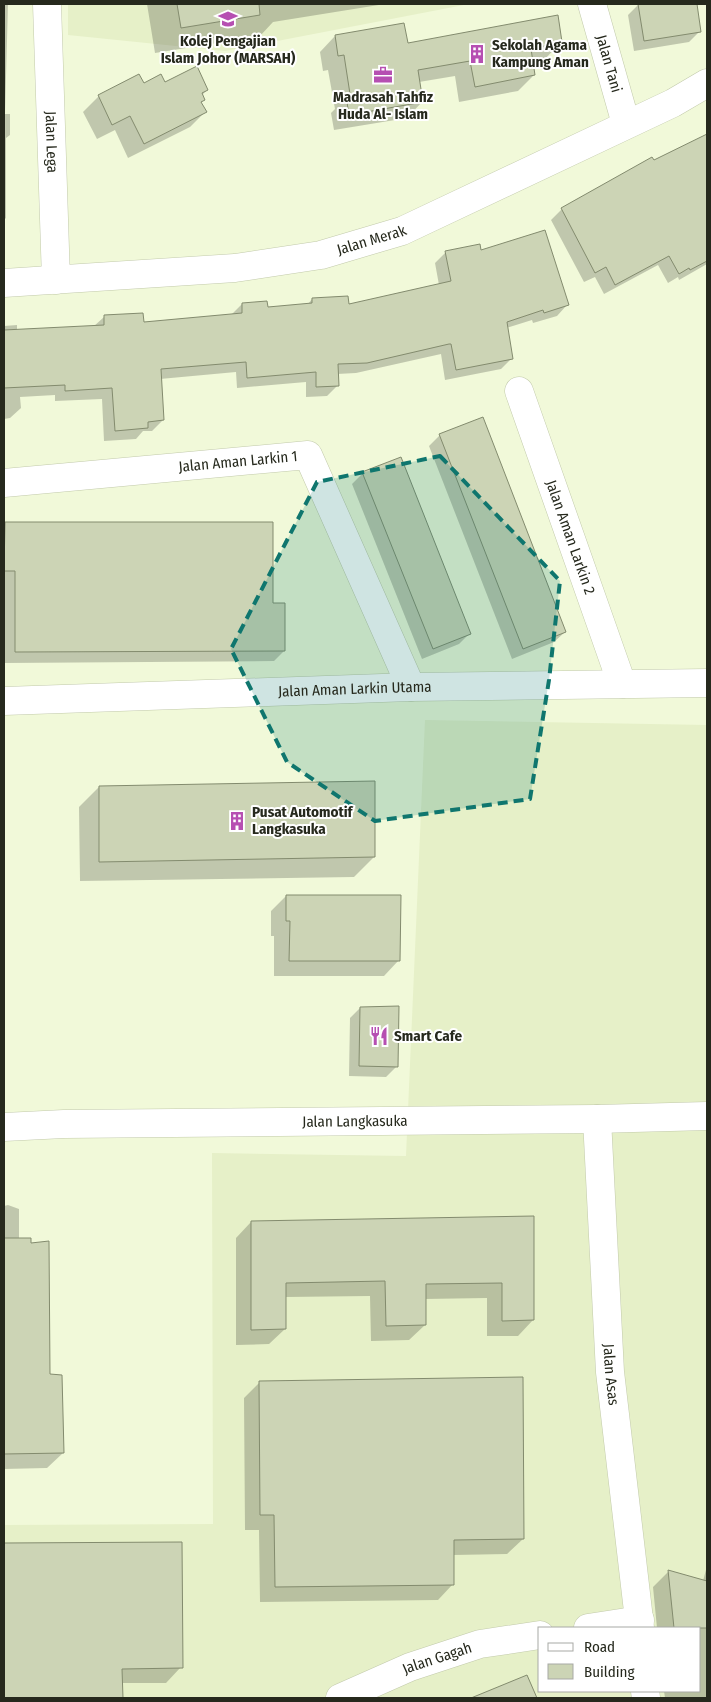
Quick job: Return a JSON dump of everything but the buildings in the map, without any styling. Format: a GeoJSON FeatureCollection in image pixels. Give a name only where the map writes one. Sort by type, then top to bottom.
{"type":"FeatureCollection","features":[{"type":"Feature","properties":{"kind":"street","name":"Jalan Lega"},"geometry":{"type":"LineString","coordinates":[[47,4],[56,280]]}},
{"type":"Feature","properties":{"kind":"street","name":"Jalan Tani"},"geometry":{"type":"LineString","coordinates":[[592,4],[626,124]]}},
{"type":"Feature","properties":{"kind":"street","name":"Jalan Merak"},"geometry":{"type":"LineString","coordinates":[[4,283],[235,268],[321,255],[402,231],[673,103],[707,84]]}},
{"type":"Feature","properties":{"kind":"street","name":"Jalan Aman Larkin 2"},"geometry":{"type":"LineString","coordinates":[[519,391],[622,684]]}},
{"type":"Feature","properties":{"kind":"street","name":"Jalan Aman Larkin 1"},"geometry":{"type":"LineString","coordinates":[[4,483],[308,455],[410,687]]}},
{"type":"Feature","properties":{"kind":"street","name":"Jalan Aman Larkin Utama"},"geometry":{"type":"LineString","coordinates":[[4,701],[410,687],[707,683]]}},
{"type":"Feature","properties":{"kind":"street","name":"Jalan Langkasuka"},"geometry":{"type":"LineString","coordinates":[[4,1127],[64,1124],[597,1119],[707,1116]]}},
{"type":"Feature","properties":{"kind":"street","name":"Jalan Asas"},"geometry":{"type":"LineString","coordinates":[[597,1119],[610,1372],[640,1624]]}},
{"type":"Feature","properties":{"kind":"street"},"geometry":{"type":"LineString","coordinates":[[601,1627],[640,1624]]}},
{"type":"Feature","properties":{"kind":"street","name":"Jalan Gagah"},"geometry":{"type":"LineString","coordinates":[[340,1698],[410,1667],[480,1644],[538,1636]]}},
{"type":"Feature","properties":{"kind":"highlighted area"},"geometry":{"type":"Polygon","coordinates":[[[440,456],[560,581],[549,680],[530,799],[375,821],[287,762],[231,649],[317,482],[440,456]]]}},
{"type":"Feature","properties":{"kind":"shaded area","name":"Kolej Pengajian Islam Johor (MARSAH)"},"geometry":{"type":"Polygon","coordinates":[[[68,4],[469,4],[225,51],[68,35],[68,4]]]}},
{"type":"Feature","properties":{"kind":"shaded area"},"geometry":{"type":"Polygon","coordinates":[[[425,720],[707,725],[707,1698],[4,1698],[4,1525],[213,1524],[212,1153],[406,1156],[425,720]]]}},
{"type":"Feature","properties":{"kind":"place","name":"Kolej Pengajian Islam Johor (MARSAH)"},"geometry":{"type":"Point","coordinates":[228,19]}},
{"type":"Feature","properties":{"kind":"place","name":"Sekolah Agama Kampung Aman"},"geometry":{"type":"Point","coordinates":[477,54]}},
{"type":"Feature","properties":{"kind":"place","name":"Madrasah Tahfiz Huda Al- Islam"},"geometry":{"type":"Point","coordinates":[383,75]}},
{"type":"Feature","properties":{"kind":"place","name":"Pusat Automotif Langkasuka"},"geometry":{"type":"Point","coordinates":[237,821]}},
{"type":"Feature","properties":{"kind":"place","name":"Smart Cafe"},"geometry":{"type":"Point","coordinates":[379,1036]}}]}
